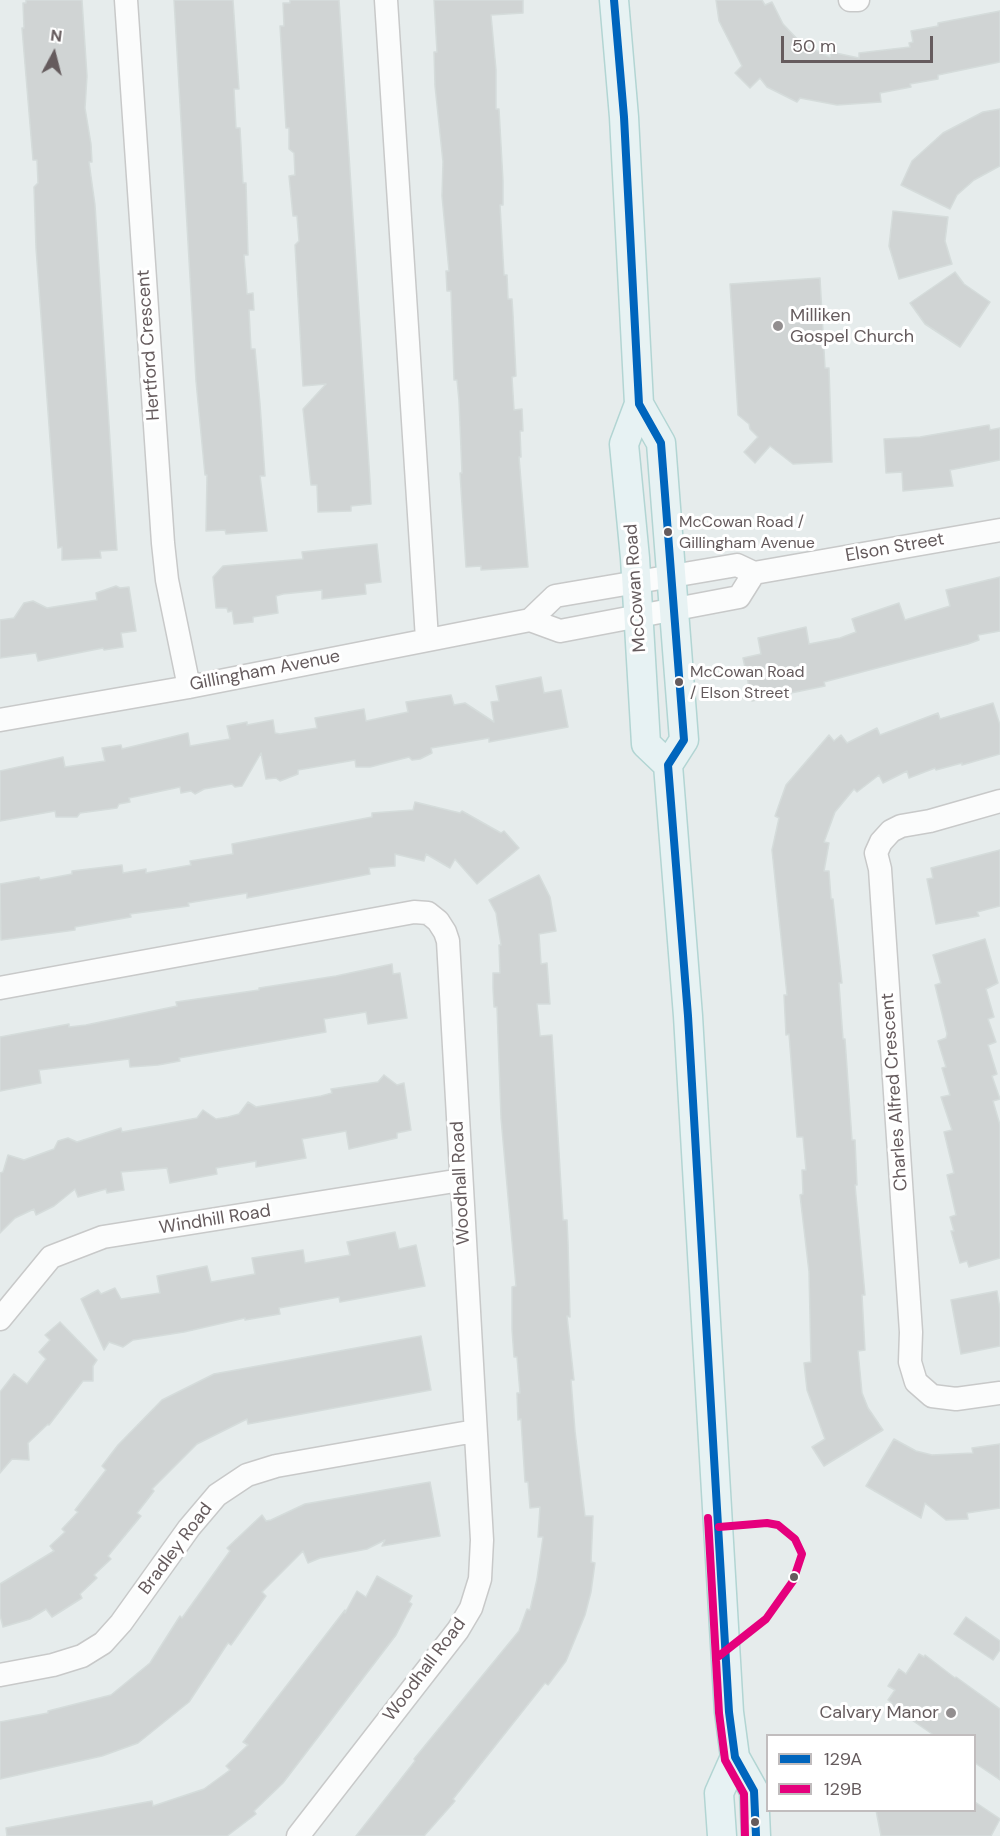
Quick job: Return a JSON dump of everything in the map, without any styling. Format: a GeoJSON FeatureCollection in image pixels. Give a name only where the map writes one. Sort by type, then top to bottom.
{"type":"FeatureCollection","features":[{"type":"Feature","properties":{"kind":"main road","name":"McCowan Road"},"geometry":{"type":"LineString","coordinates":[[614,0],[624,117],[639,404],[624,444],[636,582],[646,744],[668,765],[684,740],[661,443],[639,404]]}},
{"type":"Feature","properties":{"kind":"main road"},"geometry":{"type":"LineString","coordinates":[[668,765],[688,1016],[729,1712],[735,1757],[754,1791],[756,1836]]}},
{"type":"Feature","properties":{"kind":"main road"},"geometry":{"type":"LineString","coordinates":[[722,1836],[719,1793],[735,1757]]}},
{"type":"Feature","properties":{"kind":"street","name":"Hertford Crescent"},"geometry":{"type":"LineString","coordinates":[[126,0],[163,543],[167,580],[189,687]]}},
{"type":"Feature","properties":{"kind":"street"},"geometry":{"type":"LineString","coordinates":[[386,0],[427,639]]}},
{"type":"Feature","properties":{"kind":"street"},"geometry":{"type":"LineString","coordinates":[[850,0],[858,0]]}},
{"type":"Feature","properties":{"kind":"street","name":"Elson Street"},"geometry":{"type":"LineString","coordinates":[[636,582],[737,565],[754,573],[1000,530]]}},
{"type":"Feature","properties":{"kind":"street"},"geometry":{"type":"LineString","coordinates":[[674,609],[739,597],[754,573]]}},
{"type":"Feature","properties":{"kind":"street"},"geometry":{"type":"LineString","coordinates":[[530,621],[555,596],[636,582]]}},
{"type":"Feature","properties":{"kind":"street","name":"Gillingham Avenue"},"geometry":{"type":"LineString","coordinates":[[0,720],[189,687],[427,639],[530,621],[560,631],[674,609]]}},
{"type":"Feature","properties":{"kind":"street","name":"Charles Alfred Crescent"},"geometry":{"type":"LineString","coordinates":[[1000,801],[930,821],[901,826],[891,831],[881,842],[876,853],[881,881],[910,1320],[910,1362],[916,1382],[932,1396],[956,1399],[1000,1393]]}},
{"type":"Feature","properties":{"kind":"street","name":"Woodhall Road"},"geometry":{"type":"LineString","coordinates":[[0,988],[414,912],[428,913],[438,921],[448,941],[482,1565],[471,1608],[458,1630],[298,1836]]}},
{"type":"Feature","properties":{"kind":"street","name":"Windhill Road"},"geometry":{"type":"LineString","coordinates":[[0,1319],[51,1257],[103,1237],[461,1180]]}},
{"type":"Feature","properties":{"kind":"street","name":"Bradley Road"},"geometry":{"type":"LineString","coordinates":[[0,1675],[53,1665],[82,1656],[103,1643],[121,1623],[189,1528],[217,1495],[247,1475],[276,1466],[475,1431]]}},
{"type":"Feature","properties":{"kind":"building"},"geometry":{"type":"Polygon","coordinates":[[[26,0],[82,0],[87,76],[85,108],[91,144],[92,162],[89,162],[95,205],[117,550],[100,551],[101,558],[62,560],[62,547],[58,548],[36,248],[34,187],[38,183],[37,160],[33,160],[22,28],[24,28],[23,3],[26,3],[26,0]]]}},
{"type":"Feature","properties":{"kind":"building"},"geometry":{"type":"Polygon","coordinates":[[[174,0],[233,0],[239,89],[234,89],[236,128],[240,128],[243,183],[246,183],[248,255],[244,255],[247,294],[253,293],[254,310],[249,310],[251,349],[255,349],[260,404],[265,476],[260,476],[267,531],[226,534],[225,530],[206,531],[207,475],[205,475],[196,381],[174,0]]]}},
{"type":"Feature","properties":{"kind":"building"},"geometry":{"type":"Polygon","coordinates":[[[290,0],[339,0],[371,504],[351,506],[351,511],[318,512],[317,485],[311,485],[303,409],[326,384],[303,386],[295,245],[299,241],[297,216],[293,216],[289,176],[295,175],[294,153],[289,149],[289,128],[286,128],[280,26],[284,26],[283,3],[290,3],[290,0]]]}},
{"type":"Feature","properties":{"kind":"building"},"geometry":{"type":"Polygon","coordinates":[[[434,0],[523,0],[523,13],[491,15],[503,181],[503,205],[500,205],[504,275],[507,275],[508,299],[512,299],[513,315],[516,376],[512,377],[514,410],[522,409],[523,431],[520,431],[521,457],[519,457],[528,567],[481,570],[481,566],[466,567],[460,473],[462,473],[459,401],[457,380],[454,380],[451,291],[447,291],[446,271],[449,271],[442,196],[443,162],[435,86],[434,52],[437,52],[434,0]]]}},
{"type":"Feature","properties":{"kind":"building"},"geometry":{"type":"Polygon","coordinates":[[[716,0],[762,0],[765,5],[772,2],[783,24],[801,43],[830,57],[831,52],[859,58],[859,53],[910,47],[909,43],[913,42],[911,31],[938,26],[938,23],[1000,11],[1000,62],[938,75],[938,79],[880,93],[881,102],[837,105],[800,98],[797,102],[767,87],[760,78],[750,88],[735,73],[742,66],[719,21],[716,0]]]}},
{"type":"Feature","properties":{"kind":"building"},"geometry":{"type":"Polygon","coordinates":[[[1000,109],[1000,166],[974,180],[957,195],[950,209],[901,185],[912,161],[943,133],[983,112],[1000,109]]]}},
{"type":"Feature","properties":{"kind":"building"},"geometry":{"type":"Polygon","coordinates":[[[893,211],[948,217],[945,241],[952,264],[899,279],[889,246],[893,211]]]}},
{"type":"Feature","properties":{"kind":"building"},"geometry":{"type":"Polygon","coordinates":[[[955,272],[964,284],[990,302],[960,347],[925,324],[910,303],[955,272]]]}},
{"type":"Feature","properties":{"kind":"building","name":"Milliken Gospel Church"},"geometry":{"type":"Polygon","coordinates":[[[820,278],[825,368],[829,368],[832,462],[793,464],[770,446],[755,463],[744,452],[758,437],[750,429],[749,424],[738,415],[730,284],[820,278]]]}},
{"type":"Feature","properties":{"kind":"building"},"geometry":{"type":"Polygon","coordinates":[[[989,425],[990,430],[1000,428],[1000,460],[950,470],[953,486],[903,491],[902,472],[886,473],[884,439],[920,437],[989,425]]]}},
{"type":"Feature","properties":{"kind":"building"},"geometry":{"type":"Polygon","coordinates":[[[377,544],[381,582],[365,584],[366,594],[322,599],[322,590],[283,594],[276,596],[278,613],[253,617],[253,622],[234,624],[232,611],[228,612],[227,608],[216,608],[213,577],[223,566],[303,559],[302,552],[377,544]]]}},
{"type":"Feature","properties":{"kind":"building"},"geometry":{"type":"Polygon","coordinates":[[[1000,577],[1000,631],[978,635],[979,640],[968,644],[824,682],[825,686],[752,701],[743,658],[761,654],[758,638],[806,627],[809,644],[840,638],[856,632],[852,619],[899,603],[905,620],[950,606],[946,590],[1000,577]]]}},
{"type":"Feature","properties":{"kind":"building"},"geometry":{"type":"Polygon","coordinates":[[[116,586],[129,587],[136,631],[121,633],[123,647],[104,650],[103,648],[38,661],[36,653],[0,658],[0,620],[14,618],[24,603],[33,601],[47,608],[97,600],[96,593],[116,586]]]}},
{"type":"Feature","properties":{"kind":"building"},"geometry":{"type":"Polygon","coordinates":[[[541,677],[544,693],[561,690],[568,727],[489,742],[489,738],[431,748],[432,753],[420,759],[412,760],[409,757],[370,767],[356,767],[355,760],[298,770],[298,774],[280,781],[276,778],[266,779],[261,753],[242,786],[235,787],[232,784],[204,789],[195,794],[191,791],[181,793],[180,787],[129,798],[130,802],[119,804],[117,808],[80,813],[77,817],[56,817],[55,811],[0,821],[0,771],[63,757],[65,767],[105,761],[102,748],[121,745],[122,749],[188,733],[190,746],[230,739],[227,726],[247,722],[247,725],[273,720],[275,733],[280,734],[317,728],[315,718],[364,709],[366,721],[408,712],[406,702],[451,695],[454,705],[465,703],[494,722],[491,702],[499,701],[496,686],[541,677]]]}},
{"type":"Feature","properties":{"kind":"building"},"geometry":{"type":"Polygon","coordinates":[[[993,703],[1000,725],[1000,754],[962,765],[962,763],[936,770],[935,768],[909,778],[907,771],[883,783],[879,775],[857,792],[854,789],[835,812],[824,842],[829,843],[824,871],[829,871],[831,899],[833,899],[842,983],[839,983],[852,1140],[855,1140],[857,1185],[855,1185],[865,1295],[862,1295],[865,1350],[858,1351],[862,1393],[868,1408],[883,1430],[824,1466],[812,1447],[825,1439],[807,1390],[804,1363],[811,1362],[809,1272],[800,1195],[803,1194],[802,1170],[806,1170],[803,1137],[797,1137],[789,1034],[786,1035],[784,995],[787,995],[772,850],[779,818],[775,816],[786,785],[829,735],[834,741],[841,735],[847,743],[877,728],[880,735],[938,713],[940,719],[993,703]]]}},
{"type":"Feature","properties":{"kind":"building"},"geometry":{"type":"Polygon","coordinates":[[[415,802],[460,813],[462,811],[501,833],[504,831],[519,848],[477,884],[455,859],[450,868],[426,854],[424,861],[395,854],[395,866],[369,868],[370,874],[247,898],[247,893],[188,903],[189,906],[130,914],[131,917],[75,927],[75,930],[1,940],[0,884],[39,877],[40,880],[72,874],[72,871],[122,865],[123,873],[146,869],[146,873],[191,865],[190,861],[233,854],[232,844],[372,817],[372,813],[413,810],[415,802]]]}},
{"type":"Feature","properties":{"kind":"building"},"geometry":{"type":"Polygon","coordinates":[[[1000,850],[1000,906],[977,912],[979,916],[936,924],[927,879],[933,878],[931,868],[1000,850]]]}},
{"type":"Feature","properties":{"kind":"building"},"geometry":{"type":"Polygon","coordinates":[[[539,875],[550,897],[556,931],[539,934],[541,964],[547,963],[550,1004],[537,1004],[540,1036],[552,1035],[563,1220],[567,1220],[570,1317],[567,1316],[574,1380],[571,1380],[575,1431],[585,1516],[593,1516],[591,1562],[595,1563],[591,1592],[585,1615],[566,1661],[548,1685],[545,1683],[453,1799],[455,1801],[424,1836],[356,1836],[415,1761],[414,1759],[519,1631],[527,1609],[530,1610],[537,1579],[543,1537],[538,1537],[540,1507],[530,1508],[528,1482],[525,1482],[521,1419],[518,1420],[517,1393],[520,1393],[512,1329],[512,1287],[516,1286],[501,1118],[497,1007],[494,1007],[493,988],[493,973],[500,973],[499,945],[501,945],[496,913],[489,900],[539,875]]]}},
{"type":"Feature","properties":{"kind":"building"},"geometry":{"type":"Polygon","coordinates":[[[985,939],[998,983],[986,989],[994,1017],[988,1019],[996,1042],[988,1045],[997,1074],[992,1076],[1000,1099],[993,1101],[1000,1125],[1000,1258],[969,1267],[967,1261],[960,1263],[951,1231],[954,1231],[950,1217],[956,1215],[947,1175],[954,1173],[944,1132],[952,1130],[941,1097],[950,1095],[942,1068],[946,1067],[938,1041],[946,1038],[947,1034],[935,985],[941,983],[933,955],[985,939]]]}},
{"type":"Feature","properties":{"kind":"building"},"geometry":{"type":"Polygon","coordinates":[[[392,964],[393,974],[400,973],[407,1018],[368,1024],[366,1012],[324,1019],[326,1032],[179,1058],[180,1061],[158,1065],[130,1067],[129,1059],[39,1070],[41,1083],[0,1091],[0,1037],[69,1024],[69,1027],[86,1025],[177,1006],[176,1002],[259,990],[259,988],[336,976],[392,964]]]}},
{"type":"Feature","properties":{"kind":"building"},"geometry":{"type":"Polygon","coordinates":[[[384,1075],[397,1085],[404,1083],[411,1130],[397,1133],[397,1138],[349,1149],[346,1131],[302,1139],[306,1158],[256,1167],[256,1161],[216,1168],[217,1174],[170,1183],[167,1168],[121,1172],[124,1190],[107,1193],[106,1189],[78,1197],[75,1189],[54,1206],[36,1215],[34,1209],[15,1218],[0,1233],[0,1173],[3,1172],[8,1155],[24,1160],[54,1149],[58,1141],[68,1138],[77,1142],[121,1128],[122,1132],[197,1118],[203,1110],[216,1119],[228,1117],[239,1114],[248,1102],[256,1107],[321,1096],[332,1093],[331,1089],[378,1082],[384,1075]]]}},
{"type":"Feature","properties":{"kind":"building"},"geometry":{"type":"Polygon","coordinates":[[[395,1232],[399,1249],[416,1245],[425,1286],[340,1302],[339,1297],[279,1308],[280,1314],[245,1320],[245,1318],[184,1332],[133,1340],[123,1347],[109,1342],[104,1350],[81,1299],[98,1290],[101,1294],[115,1288],[121,1299],[160,1293],[157,1276],[207,1266],[211,1282],[255,1274],[252,1258],[303,1250],[305,1263],[350,1255],[347,1242],[395,1232]]]}},
{"type":"Feature","properties":{"kind":"building"},"geometry":{"type":"Polygon","coordinates":[[[997,1291],[1000,1309],[1000,1346],[961,1354],[951,1300],[997,1291]]]}},
{"type":"Feature","properties":{"kind":"building"},"geometry":{"type":"Polygon","coordinates":[[[60,1322],[97,1360],[93,1366],[93,1381],[83,1381],[49,1425],[28,1443],[29,1460],[12,1459],[0,1473],[0,1392],[14,1374],[27,1384],[46,1359],[39,1352],[50,1340],[45,1335],[60,1322]]]}},
{"type":"Feature","properties":{"kind":"building"},"geometry":{"type":"Polygon","coordinates":[[[421,1336],[431,1390],[248,1424],[247,1419],[197,1444],[152,1489],[154,1491],[137,1513],[141,1516],[108,1556],[111,1559],[94,1575],[97,1578],[80,1594],[82,1598],[52,1617],[46,1609],[30,1619],[3,1627],[0,1615],[0,1584],[54,1551],[50,1546],[65,1532],[62,1529],[78,1512],[75,1510],[106,1470],[102,1466],[118,1445],[162,1400],[214,1374],[421,1336]]]}},
{"type":"Feature","properties":{"kind":"building"},"geometry":{"type":"Polygon","coordinates":[[[894,1439],[916,1451],[932,1455],[973,1453],[972,1448],[1000,1444],[1000,1508],[967,1513],[968,1519],[946,1520],[925,1503],[921,1518],[866,1486],[894,1439]]]}},
{"type":"Feature","properties":{"kind":"building"},"geometry":{"type":"Polygon","coordinates":[[[430,1482],[440,1536],[382,1546],[385,1540],[367,1549],[320,1558],[308,1563],[303,1551],[262,1592],[266,1596],[231,1645],[228,1643],[189,1702],[138,1743],[102,1756],[0,1779],[0,1722],[48,1713],[48,1711],[111,1695],[150,1663],[180,1616],[182,1618],[230,1551],[227,1548],[262,1515],[266,1521],[305,1504],[430,1482]]]}},
{"type":"Feature","properties":{"kind":"building"},"geometry":{"type":"Polygon","coordinates":[[[377,1576],[412,1596],[409,1602],[412,1604],[396,1635],[283,1783],[254,1811],[256,1814],[227,1836],[7,1836],[6,1828],[152,1801],[153,1806],[204,1789],[230,1770],[226,1766],[248,1745],[243,1742],[345,1610],[345,1613],[357,1591],[366,1597],[377,1576]]]}},
{"type":"Feature","properties":{"kind":"building"},"geometry":{"type":"Polygon","coordinates":[[[966,1617],[1000,1641],[1000,1650],[993,1660],[954,1634],[966,1617]]]}},
{"type":"Feature","properties":{"kind":"building","name":"Calvary Manor"},"geometry":{"type":"Polygon","coordinates":[[[919,1654],[924,1657],[925,1655],[1000,1709],[1000,1780],[976,1764],[976,1734],[932,1734],[890,1705],[892,1703],[888,1700],[895,1690],[888,1686],[899,1669],[906,1674],[919,1654]]]}},
{"type":"Feature","properties":{"kind":"building"},"geometry":{"type":"Polygon","coordinates":[[[976,1803],[1000,1819],[991,1836],[881,1836],[876,1812],[976,1812],[976,1803]]]}},
{"type":"Feature","properties":{"kind":"transit line","name":"129A"},"geometry":{"type":"LineString","coordinates":[[614,0],[624,117],[639,404],[661,443],[684,740],[668,765],[688,1016],[729,1712],[735,1757],[754,1791],[756,1836]]}},
{"type":"Feature","properties":{"kind":"transit line","name":"129B"},"geometry":{"type":"LineString","coordinates":[[708,1518],[719,1713],[725,1760],[744,1794],[745,1836]]}},
{"type":"Feature","properties":{"kind":"transit line","name":"129B"},"geometry":{"type":"LineString","coordinates":[[719,1527],[767,1523],[778,1525],[795,1539],[802,1554],[793,1581],[766,1619],[719,1656]]}},
{"type":"Feature","properties":{"kind":"place","name":"Milliken Gospel Church"},"geometry":{"type":"Point","coordinates":[778,326]}},
{"type":"Feature","properties":{"kind":"place","name":"McCowan Road / Gillingham Avenue"},"geometry":{"type":"Point","coordinates":[668,532]}},
{"type":"Feature","properties":{"kind":"place","name":"McCowan Road / Elson Street"},"geometry":{"type":"Point","coordinates":[679,682]}},
{"type":"Feature","properties":{"kind":"place","name":"Calvary Manor"},"geometry":{"type":"Point","coordinates":[951,1713]}}]}
